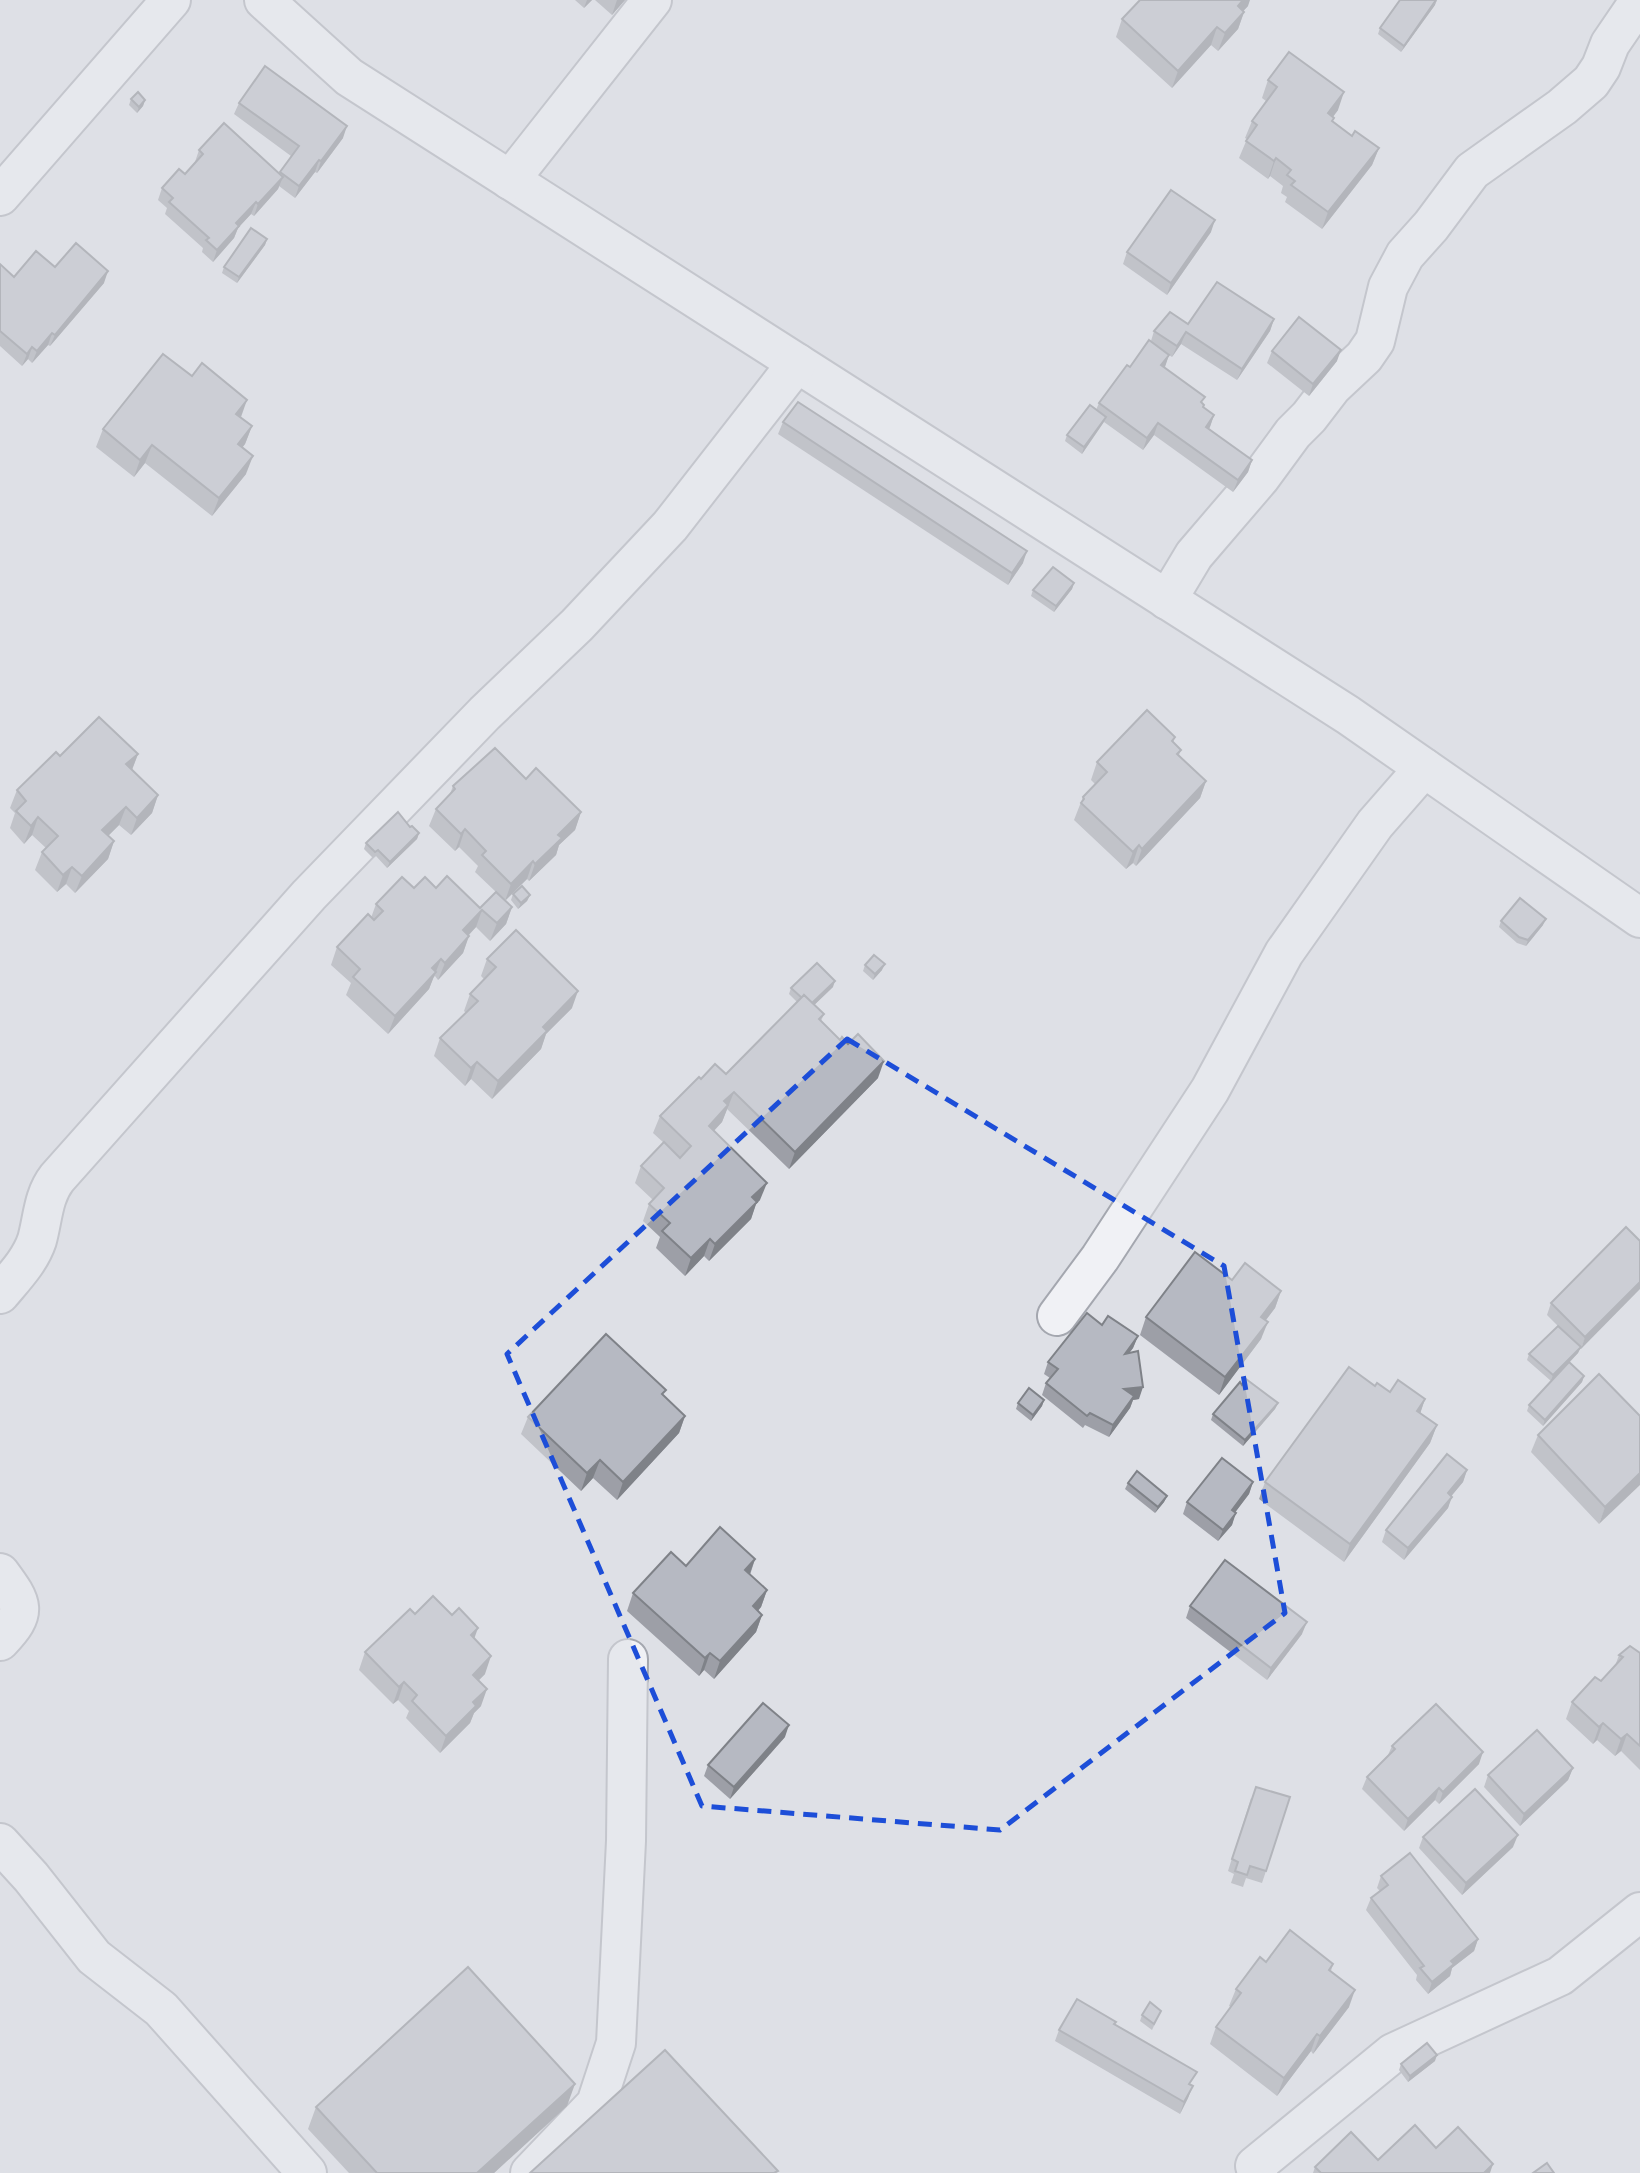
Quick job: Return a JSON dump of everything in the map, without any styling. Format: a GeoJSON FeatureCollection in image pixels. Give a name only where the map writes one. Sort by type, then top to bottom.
{"type":"FeatureCollection","features":[{"type":"Feature","properties":{"kind":"street"},"geometry":{"type":"LineString","coordinates":[[0,196],[171,0]]}},
{"type":"Feature","properties":{"kind":"street"},"geometry":{"type":"LineString","coordinates":[[264,0],[349,77],[1348,715],[1640,918]]}},
{"type":"Feature","properties":{"kind":"street"},"geometry":{"type":"LineString","coordinates":[[510,180],[652,0]]}},
{"type":"Feature","properties":{"kind":"street"},"geometry":{"type":"LineString","coordinates":[[1167,600],[1194,555],[1260,478],[1332,387],[1369,349],[1379,327],[1388,287],[1405,256],[1472,171],[1562,107],[1591,82],[1601,67],[1610,44],[1640,0]]}},
{"type":"Feature","properties":{"kind":"street"},"geometry":{"type":"LineString","coordinates":[[0,1294],[29,1256],[51,1186],[57,1178],[309,895],[485,713],[577,625],[670,526],[797,363]]}},
{"type":"Feature","properties":{"kind":"street"},"geometry":{"type":"LineString","coordinates":[[1057,1316],[1100,1258],[1210,1090],[1284,953],[1375,824],[1424,768]]}},
{"type":"Feature","properties":{"kind":"street"},"geometry":{"type":"LineString","coordinates":[[0,1573],[13,1590],[20,1606],[20,1617],[0,1641]]}},
{"type":"Feature","properties":{"kind":"street"},"geometry":{"type":"LineString","coordinates":[[530,2173],[596,2104],[616,2043],[626,1841],[628,1658]]}},
{"type":"Feature","properties":{"kind":"street"},"geometry":{"type":"LineString","coordinates":[[0,1843],[94,1956],[161,2010],[307,2173]]}},
{"type":"Feature","properties":{"kind":"street"},"geometry":{"type":"LineString","coordinates":[[1252,2171],[1393,2053],[1560,1976],[1640,1912]]}},
{"type":"Feature","properties":{"kind":"highlighted area"},"geometry":{"type":"Polygon","coordinates":[[[847,1039],[1224,1266],[1285,1613],[1000,1830],[702,1806],[507,1354],[847,1039]]]}},
{"type":"Feature","properties":{"kind":"building"},"geometry":{"type":"Polygon","coordinates":[[[1140,0],[1243,0],[1238,6],[1244,12],[1225,33],[1217,27],[1178,71],[1122,19],[1140,0]]]}},
{"type":"Feature","properties":{"kind":"building"},"geometry":{"type":"Polygon","coordinates":[[[1400,0],[1436,0],[1404,46],[1380,28],[1400,0]]]}},
{"type":"Feature","properties":{"kind":"building"},"geometry":{"type":"Polygon","coordinates":[[[1289,52],[1344,92],[1328,113],[1334,118],[1332,121],[1352,136],[1355,131],[1379,148],[1328,212],[1291,185],[1295,181],[1287,175],[1291,170],[1246,141],[1257,125],[1252,121],[1277,87],[1268,80],[1289,52]]]}},
{"type":"Feature","properties":{"kind":"building"},"geometry":{"type":"Polygon","coordinates":[[[265,66],[347,126],[299,186],[280,172],[299,146],[239,103],[265,66]]]}},
{"type":"Feature","properties":{"kind":"building"},"geometry":{"type":"Polygon","coordinates":[[[138,92],[145,100],[139,107],[131,99],[138,92]]]}},
{"type":"Feature","properties":{"kind":"building"},"geometry":{"type":"Polygon","coordinates":[[[224,123],[283,177],[236,223],[239,226],[217,250],[206,240],[209,238],[169,202],[173,198],[162,188],[179,169],[185,174],[203,154],[199,150],[224,123]]]}},
{"type":"Feature","properties":{"kind":"building"},"geometry":{"type":"Polygon","coordinates":[[[1171,190],[1215,220],[1171,283],[1127,252],[1171,190]]]}},
{"type":"Feature","properties":{"kind":"building"},"geometry":{"type":"Polygon","coordinates":[[[251,228],[267,239],[239,277],[224,267],[251,228]]]}},
{"type":"Feature","properties":{"kind":"building"},"geometry":{"type":"Polygon","coordinates":[[[76,243],[108,271],[55,335],[52,333],[37,351],[32,347],[27,354],[0,331],[0,264],[14,277],[36,251],[55,267],[76,243]]]}},
{"type":"Feature","properties":{"kind":"building"},"geometry":{"type":"Polygon","coordinates":[[[1217,282],[1274,319],[1242,369],[1186,332],[1177,346],[1154,331],[1170,312],[1188,324],[1217,282]]]}},
{"type":"Feature","properties":{"kind":"building"},"geometry":{"type":"Polygon","coordinates":[[[1299,317],[1341,350],[1313,384],[1272,351],[1299,317]]]}},
{"type":"Feature","properties":{"kind":"building"},"geometry":{"type":"Polygon","coordinates":[[[1149,340],[1169,355],[1161,365],[1205,397],[1201,402],[1203,407],[1214,415],[1206,427],[1252,460],[1238,480],[1158,423],[1147,438],[1099,403],[1149,340]]]}},
{"type":"Feature","properties":{"kind":"building"},"geometry":{"type":"Polygon","coordinates":[[[163,354],[192,376],[202,363],[247,400],[236,414],[252,426],[238,444],[253,456],[219,498],[152,445],[140,460],[103,429],[163,354]]]}},
{"type":"Feature","properties":{"kind":"building"},"geometry":{"type":"Polygon","coordinates":[[[798,402],[1027,551],[1012,573],[783,422],[798,402]]]}},
{"type":"Feature","properties":{"kind":"building"},"geometry":{"type":"Polygon","coordinates":[[[1090,405],[1106,417],[1084,447],[1067,435],[1090,405]]]}},
{"type":"Feature","properties":{"kind":"building"},"geometry":{"type":"Polygon","coordinates":[[[1053,567],[1074,583],[1056,606],[1033,590],[1053,567]]]}},
{"type":"Feature","properties":{"kind":"building"},"geometry":{"type":"Polygon","coordinates":[[[1147,710],[1175,737],[1172,741],[1181,750],[1177,754],[1206,781],[1142,849],[1139,845],[1133,852],[1081,803],[1083,797],[1107,772],[1097,762],[1147,710]]]}},
{"type":"Feature","properties":{"kind":"building"},"geometry":{"type":"Polygon","coordinates":[[[99,717],[138,754],[126,764],[158,795],[137,818],[126,807],[102,830],[114,841],[82,876],[72,867],[63,875],[42,852],[58,836],[38,817],[31,826],[16,811],[26,801],[17,790],[56,752],[60,756],[99,717]]]}},
{"type":"Feature","properties":{"kind":"building"},"geometry":{"type":"Polygon","coordinates":[[[495,748],[526,779],[536,768],[581,812],[558,835],[562,838],[535,864],[533,861],[511,884],[482,855],[486,851],[465,829],[461,834],[436,809],[455,789],[453,786],[495,748]]]}},
{"type":"Feature","properties":{"kind":"building"},"geometry":{"type":"Polygon","coordinates":[[[398,812],[410,827],[419,833],[390,862],[366,843],[398,812]]]}},
{"type":"Feature","properties":{"kind":"building"},"geometry":{"type":"Polygon","coordinates":[[[447,876],[480,908],[496,892],[512,907],[497,923],[482,910],[463,930],[469,936],[445,963],[441,959],[432,968],[436,972],[395,1016],[353,977],[360,969],[337,947],[368,914],[374,920],[383,911],[376,904],[402,877],[414,888],[425,877],[436,888],[447,876]]]}},
{"type":"Feature","properties":{"kind":"building"},"geometry":{"type":"Polygon","coordinates":[[[522,886],[530,895],[521,903],[513,894],[522,886]]]}},
{"type":"Feature","properties":{"kind":"building"},"geometry":{"type":"Polygon","coordinates":[[[1520,898],[1546,919],[1528,940],[1519,937],[1501,921],[1520,898]]]}},
{"type":"Feature","properties":{"kind":"building"},"geometry":{"type":"Polygon","coordinates":[[[516,930],[578,991],[543,1027],[547,1031],[498,1081],[477,1062],[471,1068],[440,1038],[478,1001],[470,994],[496,967],[487,959],[516,930]]]}},
{"type":"Feature","properties":{"kind":"building"},"geometry":{"type":"Polygon","coordinates":[[[874,955],[885,964],[875,974],[865,965],[874,955]]]}},
{"type":"Feature","properties":{"kind":"building"},"geometry":{"type":"Polygon","coordinates":[[[817,963],[835,981],[812,1003],[791,988],[817,963]]]}},
{"type":"Feature","properties":{"kind":"building"},"geometry":{"type":"Polygon","coordinates":[[[804,995],[824,1014],[819,1019],[840,1040],[842,1037],[848,1044],[858,1034],[884,1061],[795,1152],[734,1092],[724,1101],[728,1105],[709,1126],[767,1183],[752,1197],[757,1202],[715,1244],[710,1239],[691,1258],[662,1231],[670,1223],[649,1204],[664,1188],[641,1166],[664,1142],[680,1158],[691,1146],[660,1116],[715,1064],[726,1074],[804,995]]]}},
{"type":"Feature","properties":{"kind":"building"},"geometry":{"type":"Polygon","coordinates":[[[1626,1227],[1640,1241],[1640,1282],[1585,1337],[1551,1303],[1626,1227]]]}},
{"type":"Feature","properties":{"kind":"building"},"geometry":{"type":"Polygon","coordinates":[[[1195,1252],[1232,1280],[1245,1263],[1281,1291],[1261,1317],[1268,1322],[1225,1377],[1146,1317],[1195,1252]]]}},
{"type":"Feature","properties":{"kind":"building"},"geometry":{"type":"Polygon","coordinates":[[[1087,1313],[1102,1325],[1108,1316],[1138,1336],[1125,1354],[1138,1351],[1143,1387],[1124,1389],[1134,1396],[1113,1425],[1090,1413],[1087,1416],[1046,1383],[1058,1369],[1048,1362],[1087,1313]]]}},
{"type":"Feature","properties":{"kind":"building"},"geometry":{"type":"Polygon","coordinates":[[[1558,1326],[1581,1347],[1553,1375],[1529,1354],[1558,1326]]]}},
{"type":"Feature","properties":{"kind":"building"},"geometry":{"type":"Polygon","coordinates":[[[606,1334],[666,1390],[662,1394],[685,1416],[623,1482],[600,1460],[587,1473],[528,1417],[606,1334]]]}},
{"type":"Feature","properties":{"kind":"building"},"geometry":{"type":"Polygon","coordinates":[[[1569,1362],[1584,1376],[1545,1420],[1529,1405],[1569,1362]]]}},
{"type":"Feature","properties":{"kind":"building"},"geometry":{"type":"Polygon","coordinates":[[[1349,1367],[1375,1386],[1377,1383],[1390,1392],[1398,1380],[1425,1399],[1417,1411],[1437,1425],[1350,1544],[1265,1482],[1349,1367]]]}},
{"type":"Feature","properties":{"kind":"building"},"geometry":{"type":"Polygon","coordinates":[[[1599,1374],[1640,1416],[1640,1473],[1605,1507],[1538,1435],[1599,1374]]]}},
{"type":"Feature","properties":{"kind":"building"},"geometry":{"type":"Polygon","coordinates":[[[1246,1379],[1278,1403],[1245,1440],[1213,1414],[1240,1382],[1242,1385],[1246,1379]]]}},
{"type":"Feature","properties":{"kind":"building"},"geometry":{"type":"Polygon","coordinates":[[[1029,1388],[1044,1400],[1033,1415],[1018,1403],[1029,1388]]]}},
{"type":"Feature","properties":{"kind":"building"},"geometry":{"type":"Polygon","coordinates":[[[1447,1454],[1467,1470],[1448,1493],[1452,1497],[1408,1548],[1386,1530],[1447,1454]]]}},
{"type":"Feature","properties":{"kind":"building"},"geometry":{"type":"Polygon","coordinates":[[[1222,1458],[1253,1482],[1232,1510],[1236,1513],[1223,1530],[1187,1502],[1222,1458]]]}},
{"type":"Feature","properties":{"kind":"building"},"geometry":{"type":"Polygon","coordinates":[[[1137,1471],[1167,1496],[1158,1507],[1128,1483],[1137,1471]]]}},
{"type":"Feature","properties":{"kind":"building"},"geometry":{"type":"Polygon","coordinates":[[[720,1527],[755,1559],[745,1570],[767,1590],[753,1606],[762,1615],[720,1661],[710,1653],[705,1658],[633,1593],[671,1552],[686,1566],[720,1527]]]}},
{"type":"Feature","properties":{"kind":"building"},"geometry":{"type":"Polygon","coordinates":[[[1225,1560],[1307,1622],[1271,1668],[1190,1606],[1225,1560]]]}},
{"type":"Feature","properties":{"kind":"building"},"geometry":{"type":"Polygon","coordinates":[[[433,1596],[452,1615],[459,1608],[478,1628],[471,1635],[491,1656],[473,1675],[487,1689],[473,1702],[476,1706],[446,1736],[412,1701],[417,1695],[404,1682],[399,1687],[365,1652],[410,1609],[415,1614],[433,1596]]]}},
{"type":"Feature","properties":{"kind":"building"},"geometry":{"type":"Polygon","coordinates":[[[1630,1646],[1640,1653],[1640,1746],[1627,1734],[1621,1739],[1603,1723],[1599,1727],[1572,1702],[1595,1677],[1601,1681],[1623,1657],[1619,1655],[1630,1646]]]}},
{"type":"Feature","properties":{"kind":"building"},"geometry":{"type":"Polygon","coordinates":[[[763,1703],[789,1725],[734,1787],[708,1765],[763,1703]]]}},
{"type":"Feature","properties":{"kind":"building"},"geometry":{"type":"Polygon","coordinates":[[[1436,1704],[1483,1752],[1443,1792],[1439,1788],[1408,1819],[1367,1777],[1395,1749],[1392,1746],[1436,1704]]]}},
{"type":"Feature","properties":{"kind":"building"},"geometry":{"type":"Polygon","coordinates":[[[1537,1730],[1573,1768],[1524,1814],[1488,1775],[1537,1730]]]}},
{"type":"Feature","properties":{"kind":"building"},"geometry":{"type":"Polygon","coordinates":[[[1256,1787],[1290,1797],[1266,1871],[1250,1866],[1247,1875],[1235,1871],[1238,1862],[1232,1859],[1256,1787]]]}},
{"type":"Feature","properties":{"kind":"building"},"geometry":{"type":"Polygon","coordinates":[[[1475,1789],[1518,1835],[1466,1883],[1423,1837],[1475,1789]]]}},
{"type":"Feature","properties":{"kind":"building"},"geometry":{"type":"Polygon","coordinates":[[[1410,1853],[1478,1939],[1451,1961],[1454,1964],[1432,1982],[1420,1968],[1424,1966],[1371,1898],[1388,1885],[1381,1876],[1410,1853]]]}},
{"type":"Feature","properties":{"kind":"building"},"geometry":{"type":"Polygon","coordinates":[[[1290,1930],[1333,1964],[1329,1970],[1355,1990],[1284,2078],[1216,2027],[1241,1993],[1236,1989],[1260,1957],[1266,1962],[1290,1930]]]}},
{"type":"Feature","properties":{"kind":"building"},"geometry":{"type":"Polygon","coordinates":[[[468,1967],[575,2084],[477,2173],[377,2173],[316,2107],[468,1967]]]}},
{"type":"Feature","properties":{"kind":"building"},"geometry":{"type":"Polygon","coordinates":[[[1077,1999],[1116,2022],[1114,2024],[1197,2072],[1189,2084],[1193,2086],[1184,2102],[1059,2030],[1077,1999]]]}},
{"type":"Feature","properties":{"kind":"building"},"geometry":{"type":"Polygon","coordinates":[[[1150,2002],[1161,2011],[1154,2024],[1142,2015],[1150,2002]]]}},
{"type":"Feature","properties":{"kind":"building"},"geometry":{"type":"Polygon","coordinates":[[[1427,2043],[1437,2055],[1410,2076],[1401,2064],[1427,2043]]]}},
{"type":"Feature","properties":{"kind":"building"},"geometry":{"type":"Polygon","coordinates":[[[665,2050],[778,2171],[530,2173],[665,2050]]]}},
{"type":"Feature","properties":{"kind":"building"},"geometry":{"type":"Polygon","coordinates":[[[1415,2125],[1436,2148],[1458,2127],[1493,2164],[1484,2173],[1321,2173],[1315,2167],[1351,2132],[1378,2160],[1415,2125]]]}},
{"type":"Feature","properties":{"kind":"building"},"geometry":{"type":"Polygon","coordinates":[[[1547,2163],[1554,2173],[1533,2173],[1547,2163]]]}}]}
